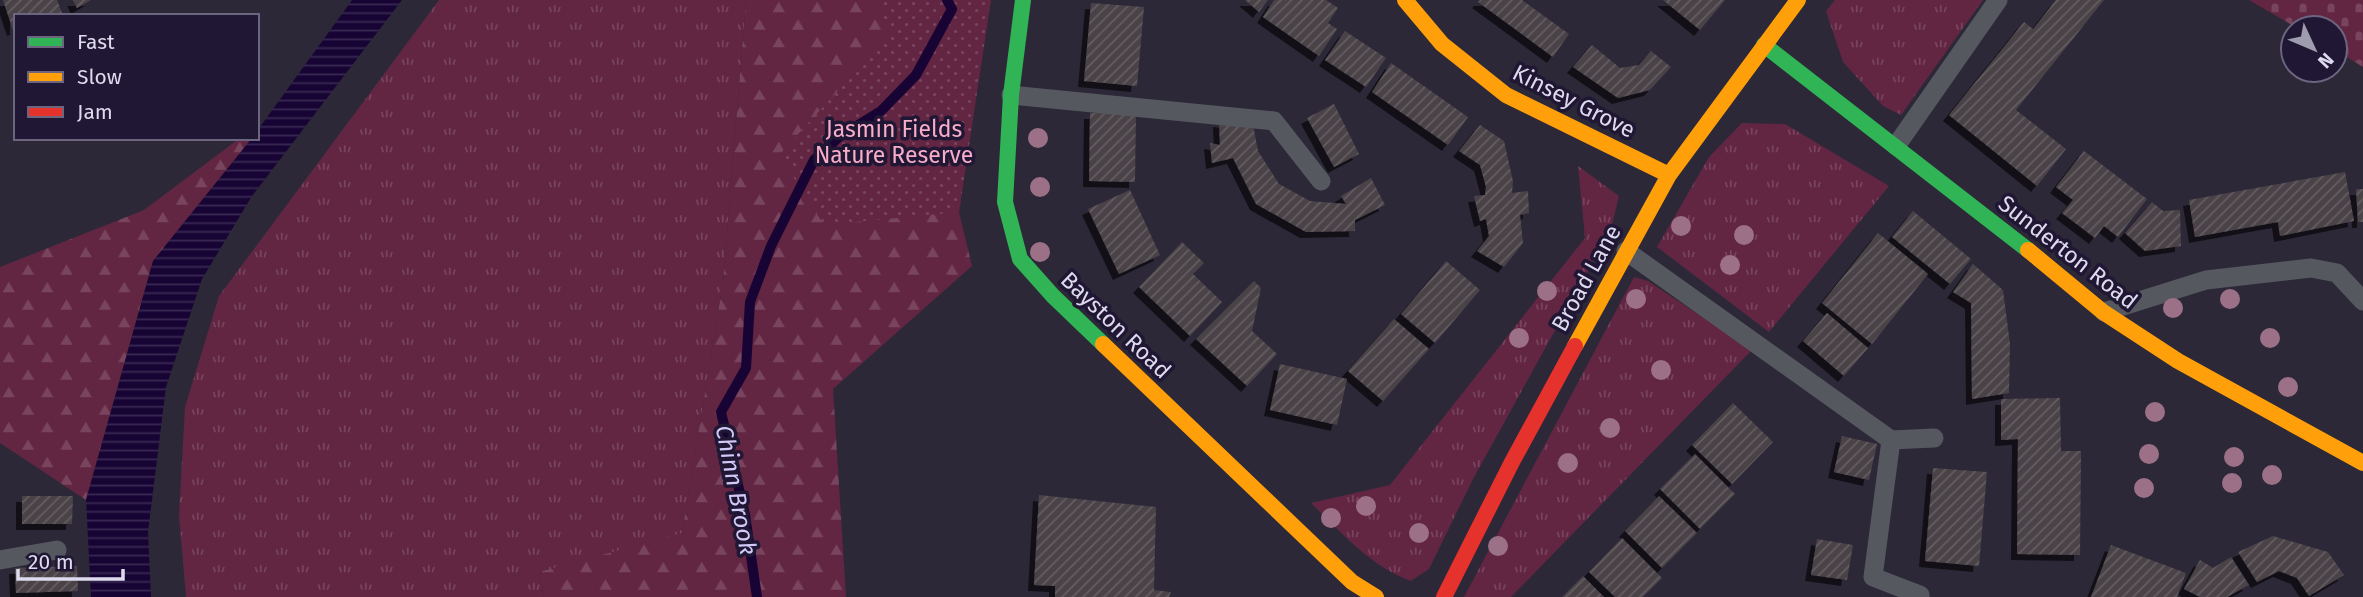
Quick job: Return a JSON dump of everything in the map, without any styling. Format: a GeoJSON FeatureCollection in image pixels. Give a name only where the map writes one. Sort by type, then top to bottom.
{"type":"FeatureCollection","features":[{"type":"Feature","properties":{"kind":"street","name":"Bayston Road"},"geometry":{"type":"LineString","coordinates":[[1023,0],[1012,95],[1005,202],[1020,259],[1053,296],[1352,582],[1376,597]]}},
{"type":"Feature","properties":{"kind":"street","name":"Kinsey Grove"},"geometry":{"type":"LineString","coordinates":[[1405,0],[1442,44],[1506,95],[1669,174]]}},
{"type":"Feature","properties":{"kind":"street","name":"Broad Lane"},"geometry":{"type":"LineString","coordinates":[[1444,597],[1512,462],[1669,174],[1798,0]]}},
{"type":"Feature","properties":{"kind":"street","name":"Sunderton Road"},"geometry":{"type":"LineString","coordinates":[[1764,45],[2014,238],[2103,312],[2178,361],[2363,463]]}},
{"type":"Feature","properties":{"kind":"lane"},"geometry":{"type":"LineString","coordinates":[[1896,146],[1998,0]]}},
{"type":"Feature","properties":{"kind":"lane"},"geometry":{"type":"LineString","coordinates":[[1012,95],[1274,121],[1321,181]]}},
{"type":"Feature","properties":{"kind":"lane"},"geometry":{"type":"LineString","coordinates":[[1626,251],[1891,440],[1934,438]]}},
{"type":"Feature","properties":{"kind":"lane"},"geometry":{"type":"LineString","coordinates":[[2103,312],[2206,280],[2311,268],[2337,273],[2363,301]]}},
{"type":"Feature","properties":{"kind":"lane"},"geometry":{"type":"LineString","coordinates":[[1891,440],[1873,577],[1920,597]]}},
{"type":"Feature","properties":{"kind":"lane"},"geometry":{"type":"LineString","coordinates":[[0,560],[57,550]]}},
{"type":"Feature","properties":{"kind":"green space"},"geometry":{"type":"Polygon","coordinates":[[[439,0],[746,0],[723,282],[682,534],[539,572],[544,597],[186,597],[179,515],[185,407],[219,296],[439,0]]]}},
{"type":"Feature","properties":{"kind":"green space"},"geometry":{"type":"Polygon","coordinates":[[[746,0],[988,0],[959,212],[972,266],[833,389],[846,597],[544,597],[539,572],[682,533],[723,282],[746,0]]]}},
{"type":"Feature","properties":{"kind":"green space","name":"Jasmin Fields Nature Reserve"},"geometry":{"type":"Polygon","coordinates":[[[877,0],[991,0],[959,212],[824,225],[779,155],[890,34],[877,0]]]}},
{"type":"Feature","properties":{"kind":"green space"},"geometry":{"type":"Polygon","coordinates":[[[1835,0],[1983,0],[1901,115],[1883,106],[1843,62],[1826,11],[1835,0]]]}},
{"type":"Feature","properties":{"kind":"green space"},"geometry":{"type":"Polygon","coordinates":[[[2249,0],[2363,0],[2363,67],[2349,58],[2349,14],[2279,14],[2279,18],[2249,0]]]}},
{"type":"Feature","properties":{"kind":"green space"},"geometry":{"type":"Polygon","coordinates":[[[1742,123],[1785,124],[1889,186],[1769,332],[1657,247],[1709,157],[1742,123]]]}},
{"type":"Feature","properties":{"kind":"green space"},"geometry":{"type":"Polygon","coordinates":[[[237,140],[250,140],[153,261],[86,500],[0,443],[0,267],[144,210],[237,140]]]}},
{"type":"Feature","properties":{"kind":"green space"},"geometry":{"type":"Polygon","coordinates":[[[1578,166],[1619,196],[1611,229],[1473,479],[1429,569],[1411,581],[1396,575],[1345,537],[1311,503],[1390,485],[1585,238],[1578,166]]]}},
{"type":"Feature","properties":{"kind":"green space"},"geometry":{"type":"Polygon","coordinates":[[[1634,277],[1648,281],[1752,350],[1511,597],[1464,597],[1634,277]]]}},
{"type":"Feature","properties":{"kind":"shaded area"},"geometry":{"type":"Polygon","coordinates":[[[352,0],[402,0],[252,196],[202,279],[166,387],[148,532],[151,597],[91,597],[86,500],[153,261],[250,140],[259,140],[259,128],[352,0]]]}},
{"type":"Feature","properties":{"kind":"building"},"geometry":{"type":"Polygon","coordinates":[[[3,0],[57,0],[62,13],[14,14],[13,30],[3,0]]]}},
{"type":"Feature","properties":{"kind":"building"},"geometry":{"type":"Polygon","coordinates":[[[73,0],[91,0],[77,8],[73,0]]]}},
{"type":"Feature","properties":{"kind":"building"},"geometry":{"type":"Polygon","coordinates":[[[1245,0],[1268,0],[1259,12],[1245,0]]]}},
{"type":"Feature","properties":{"kind":"building"},"geometry":{"type":"Polygon","coordinates":[[[1274,0],[1326,0],[1338,8],[1328,23],[1337,29],[1319,56],[1263,17],[1274,0]]]}},
{"type":"Feature","properties":{"kind":"building"},"geometry":{"type":"Polygon","coordinates":[[[1522,0],[1569,34],[1553,57],[1478,2],[1522,0]]]}},
{"type":"Feature","properties":{"kind":"building"},"geometry":{"type":"Polygon","coordinates":[[[1663,0],[1725,0],[1700,30],[1663,0]]]}},
{"type":"Feature","properties":{"kind":"building"},"geometry":{"type":"Polygon","coordinates":[[[2056,0],[2104,0],[2016,110],[2066,149],[2037,186],[1949,115],[2024,22],[2033,29],[2056,0]]]}},
{"type":"Feature","properties":{"kind":"building"},"geometry":{"type":"Polygon","coordinates":[[[1091,3],[1144,7],[1137,86],[1084,81],[1091,3]]]}},
{"type":"Feature","properties":{"kind":"building"},"geometry":{"type":"Polygon","coordinates":[[[1345,31],[1386,58],[1366,87],[1325,60],[1345,31]]]}},
{"type":"Feature","properties":{"kind":"building"},"geometry":{"type":"Polygon","coordinates":[[[1592,45],[1620,68],[1639,65],[1651,51],[1671,67],[1650,90],[1618,98],[1573,67],[1592,45]]]}},
{"type":"Feature","properties":{"kind":"building"},"geometry":{"type":"Polygon","coordinates":[[[1391,63],[1468,117],[1448,145],[1372,92],[1391,63]]]}},
{"type":"Feature","properties":{"kind":"building"},"geometry":{"type":"Polygon","coordinates":[[[1334,104],[1359,154],[1334,167],[1307,118],[1334,104]]]}},
{"type":"Feature","properties":{"kind":"building"},"geometry":{"type":"Polygon","coordinates":[[[1090,113],[1136,113],[1135,182],[1089,181],[1090,113]]]}},
{"type":"Feature","properties":{"kind":"building"},"geometry":{"type":"Polygon","coordinates":[[[1219,121],[1253,125],[1258,151],[1279,184],[1310,201],[1346,204],[1341,196],[1371,178],[1385,205],[1355,220],[1355,231],[1306,232],[1256,204],[1233,158],[1212,163],[1210,143],[1220,145],[1219,121]]]}},
{"type":"Feature","properties":{"kind":"building"},"geometry":{"type":"Polygon","coordinates":[[[1480,125],[1504,141],[1513,181],[1512,193],[1528,191],[1529,213],[1520,215],[1523,243],[1504,267],[1477,251],[1489,236],[1486,219],[1480,221],[1474,196],[1485,195],[1486,187],[1480,165],[1459,151],[1480,125]]]}},
{"type":"Feature","properties":{"kind":"building"},"geometry":{"type":"Polygon","coordinates":[[[2084,151],[2147,199],[2118,237],[2104,226],[2095,238],[2062,213],[2073,200],[2056,187],[2084,151]]]}},
{"type":"Feature","properties":{"kind":"building"},"geometry":{"type":"Polygon","coordinates":[[[2345,172],[2354,221],[2280,236],[2278,222],[2195,237],[2189,200],[2345,172]]]}},
{"type":"Feature","properties":{"kind":"building"},"geometry":{"type":"Polygon","coordinates":[[[2356,189],[2363,189],[2363,222],[2358,222],[2356,189]]]}},
{"type":"Feature","properties":{"kind":"building"},"geometry":{"type":"Polygon","coordinates":[[[1130,190],[1160,255],[1119,274],[1088,209],[1130,190]]]}},
{"type":"Feature","properties":{"kind":"building"},"geometry":{"type":"Polygon","coordinates":[[[2152,202],[2163,211],[2180,210],[2181,246],[2145,251],[2125,233],[2152,202]]]}},
{"type":"Feature","properties":{"kind":"building"},"geometry":{"type":"Polygon","coordinates":[[[1913,211],[1971,259],[1950,284],[1892,237],[1913,211]]]}},
{"type":"Feature","properties":{"kind":"building"},"geometry":{"type":"Polygon","coordinates":[[[1878,233],[1928,274],[1872,344],[1822,303],[1878,233]]]}},
{"type":"Feature","properties":{"kind":"building"},"geometry":{"type":"Polygon","coordinates":[[[1182,242],[1204,263],[1193,274],[1222,302],[1190,336],[1139,287],[1182,242]]]}},
{"type":"Feature","properties":{"kind":"building"},"geometry":{"type":"Polygon","coordinates":[[[1446,261],[1480,290],[1435,343],[1401,314],[1446,261]]]}},
{"type":"Feature","properties":{"kind":"building"},"geometry":{"type":"Polygon","coordinates":[[[1973,264],[2003,290],[2010,344],[2009,393],[1972,399],[1971,303],[1953,292],[1973,264]]]}},
{"type":"Feature","properties":{"kind":"building"},"geometry":{"type":"Polygon","coordinates":[[[1254,281],[1261,288],[1252,331],[1277,354],[1247,386],[1196,339],[1254,281]]]}},
{"type":"Feature","properties":{"kind":"building"},"geometry":{"type":"Polygon","coordinates":[[[1827,313],[1868,348],[1844,376],[1803,341],[1827,313]]]}},
{"type":"Feature","properties":{"kind":"building"},"geometry":{"type":"Polygon","coordinates":[[[1394,319],[1429,349],[1383,401],[1348,371],[1394,319]]]}},
{"type":"Feature","properties":{"kind":"building"},"geometry":{"type":"Polygon","coordinates":[[[1280,364],[1347,379],[1337,425],[1270,410],[1280,364]]]}},
{"type":"Feature","properties":{"kind":"building"},"geometry":{"type":"Polygon","coordinates":[[[2060,398],[2061,451],[2081,451],[2080,555],[2017,554],[2018,439],[2001,440],[2001,399],[2060,398]]]}},
{"type":"Feature","properties":{"kind":"building"},"geometry":{"type":"Polygon","coordinates":[[[1733,403],[1773,442],[1732,484],[1692,445],[1733,403]]]}},
{"type":"Feature","properties":{"kind":"building"},"geometry":{"type":"Polygon","coordinates":[[[1842,436],[1877,444],[1869,480],[1834,472],[1842,436]]]}},
{"type":"Feature","properties":{"kind":"building"},"geometry":{"type":"Polygon","coordinates":[[[1695,454],[1735,494],[1700,529],[1660,489],[1695,454]]]}},
{"type":"Feature","properties":{"kind":"building"},"geometry":{"type":"Polygon","coordinates":[[[1933,468],[1987,472],[1979,566],[1925,561],[1933,468]]]}},
{"type":"Feature","properties":{"kind":"building"},"geometry":{"type":"Polygon","coordinates":[[[1039,495],[1156,507],[1154,590],[1171,592],[1169,597],[1055,597],[1055,586],[1034,585],[1039,495]]]}},
{"type":"Feature","properties":{"kind":"building"},"geometry":{"type":"Polygon","coordinates":[[[22,496],[73,496],[72,524],[22,524],[22,496]]]}},
{"type":"Feature","properties":{"kind":"building"},"geometry":{"type":"Polygon","coordinates":[[[1659,496],[1697,533],[1662,568],[1625,531],[1659,496]]]}},
{"type":"Feature","properties":{"kind":"building"},"geometry":{"type":"Polygon","coordinates":[[[2273,536],[2328,552],[2344,575],[2309,596],[2297,578],[2279,571],[2257,582],[2238,552],[2273,536]]]}},
{"type":"Feature","properties":{"kind":"building"},"geometry":{"type":"Polygon","coordinates":[[[1622,538],[1662,578],[1643,597],[1615,597],[1589,572],[1622,538]]]}},
{"type":"Feature","properties":{"kind":"building"},"geometry":{"type":"Polygon","coordinates":[[[1817,539],[1853,545],[1847,580],[1811,575],[1817,539]]]}},
{"type":"Feature","properties":{"kind":"building"},"geometry":{"type":"Polygon","coordinates":[[[2111,545],[2186,573],[2177,597],[2091,597],[2111,545]]]}},
{"type":"Feature","properties":{"kind":"building"},"geometry":{"type":"Polygon","coordinates":[[[2231,557],[2249,585],[2227,597],[2200,597],[2184,589],[2200,560],[2213,568],[2231,557]]]}},
{"type":"Feature","properties":{"kind":"building"},"geometry":{"type":"Polygon","coordinates":[[[77,566],[78,591],[16,593],[15,568],[77,566]]]}},
{"type":"Feature","properties":{"kind":"building"},"geometry":{"type":"Polygon","coordinates":[[[1583,576],[1604,597],[1562,597],[1583,576]]]}},
{"type":"Feature","properties":{"kind":"waterway","name":"Chinn Brook"},"geometry":{"type":"LineString","coordinates":[[757,597],[745,515],[721,412],[746,368],[750,302],[771,246],[814,160],[839,137],[881,111],[916,75],[952,9],[947,0]]}},
{"type":"Feature","properties":{"kind":"traffic: fast"},"geometry":{"type":"LineString","coordinates":[[1023,0],[1011,95],[1005,202],[1020,259],[1053,296],[1103,344]]}},
{"type":"Feature","properties":{"kind":"traffic: fast"},"geometry":{"type":"LineString","coordinates":[[1764,45],[2028,250]]}},
{"type":"Feature","properties":{"kind":"traffic: slow"},"geometry":{"type":"LineString","coordinates":[[1405,0],[1442,44],[1506,95],[1669,175]]}},
{"type":"Feature","properties":{"kind":"traffic: slow"},"geometry":{"type":"LineString","coordinates":[[1575,346],[1669,175],[1798,0]]}},
{"type":"Feature","properties":{"kind":"traffic: slow"},"geometry":{"type":"LineString","coordinates":[[2028,250],[2103,312],[2178,361],[2363,463]]}},
{"type":"Feature","properties":{"kind":"traffic: slow"},"geometry":{"type":"LineString","coordinates":[[1103,344],[1352,582],[1376,597]]}},
{"type":"Feature","properties":{"kind":"traffic: jam"},"geometry":{"type":"LineString","coordinates":[[1444,597],[1512,462],[1575,346]]}}]}
